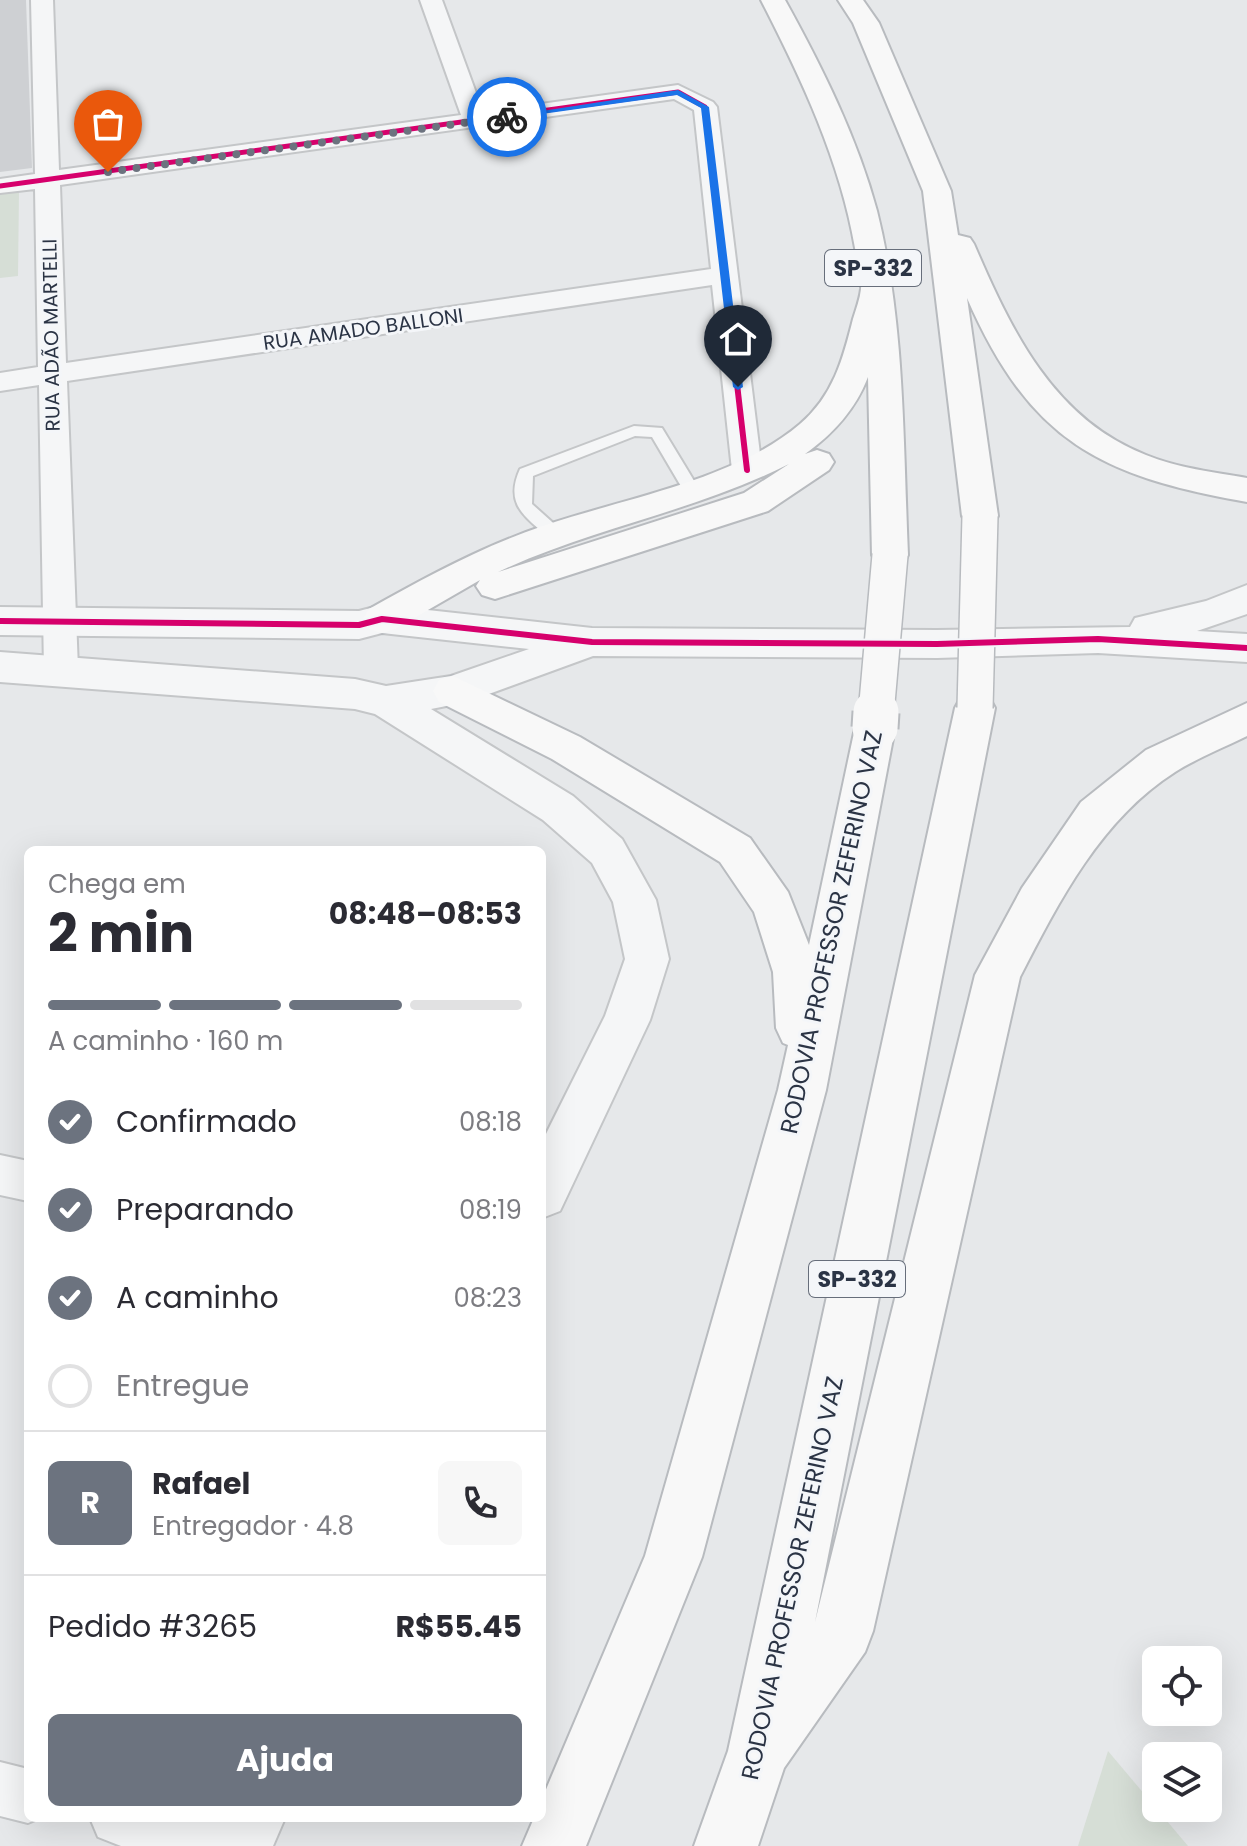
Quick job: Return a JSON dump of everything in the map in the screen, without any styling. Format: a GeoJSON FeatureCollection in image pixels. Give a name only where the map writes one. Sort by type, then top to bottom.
{"type":"FeatureCollection","features":[{"type":"Feature","properties":{"kind":"highway","name":"RODOVIA PROFESSOR ZEFERINO VAZ"},"geometry":{"type":"LineString","coordinates":[[554,1846],[673,1557],[802,1090],[875,728],[890,555],[884,396],[876,292],[868,237],[849,171],[798,45],[773,0]]}},
{"type":"Feature","properties":{"kind":"highway","name":"RODOVIA PROFESSOR ZEFERINO VAZ"},"geometry":{"type":"LineString","coordinates":[[726,1846],[759,1751],[975,708],[980,516],[937,191],[866,23],[850,0]]}},
{"type":"Feature","properties":{"kind":"highway"},"geometry":{"type":"LineString","coordinates":[[937,191],[982,300],[1013,359],[1054,413],[1117,456],[1191,480],[1247,490]]}},
{"type":"Feature","properties":{"kind":"highway"},"geometry":{"type":"LineString","coordinates":[[370,622],[474,567],[555,534],[747,470],[778,456],[808,436],[836,406],[850,379],[876,292]]}},
{"type":"Feature","properties":{"kind":"highway"},"geometry":{"type":"LineString","coordinates":[[426,622],[481,591],[756,502],[812,466],[843,440],[884,396]]}},
{"type":"Feature","properties":{"kind":"highway"},"geometry":{"type":"LineString","coordinates":[[453,691],[566,748],[735,850],[773,905],[796,972],[802,1090]]}},
{"type":"Feature","properties":{"kind":"highway"},"geometry":{"type":"LineString","coordinates":[[759,1751],[844,1631],[998,975],[1037,901],[1096,814],[1160,761],[1247,718]]}},
{"type":"Feature","properties":{"kind":"street","name":"RUA ADÃO MARTELLI"},"geometry":{"type":"LineString","coordinates":[[42,0],[61,669]]}},
{"type":"Feature","properties":{"kind":"street"},"geometry":{"type":"LineString","coordinates":[[431,0],[475,122]]}},
{"type":"Feature","properties":{"kind":"street"},"geometry":{"type":"LineString","coordinates":[[0,186],[678,92],[705,107],[747,470]]}},
{"type":"Feature","properties":{"kind":"street","name":"RUA AMADO BALLONI"},"geometry":{"type":"LineString","coordinates":[[0,382],[726,275]]}},
{"type":"Feature","properties":{"kind":"street"},"geometry":{"type":"LineString","coordinates":[[1098,639],[1214,613],[1247,599]]}},
{"type":"Feature","properties":{"kind":"street"},"geometry":{"type":"LineString","coordinates":[[0,621],[426,622],[592,642],[937,644],[1098,639],[1247,648]]}},
{"type":"Feature","properties":{"kind":"street"},"geometry":{"type":"LineString","coordinates":[[370,622],[338,644],[337,666],[370,697],[558,808],[607,851],[634,900],[647,959],[627,1020],[546,1186]]}},
{"type":"Feature","properties":{"kind":"street"},"geometry":{"type":"LineString","coordinates":[[0,667],[61,669],[370,697],[453,691],[592,642]]}},
{"type":"Feature","properties":{"kind":"street"},"geometry":{"type":"LineString","coordinates":[[0,1175],[24,1180]]}},
{"type":"Feature","properties":{"kind":"street"},"geometry":{"type":"LineString","coordinates":[[0,1789],[24,1795]]}},
{"type":"Feature","properties":{"kind":"street"},"geometry":{"type":"LineString","coordinates":[[133,1822],[230,1846]]}},
{"type":"Feature","properties":{"kind":"street"},"geometry":{"type":"LineString","coordinates":[[241,1846],[252,1822]]}},
{"type":"Feature","properties":{"kind":"lane"},"geometry":{"type":"LineString","coordinates":[[555,534],[524,506],[522,493],[526,473],[634,431],[657,432],[691,489]]}},
{"type":"Feature","properties":{"kind":"shaded area"},"geometry":{"type":"Polygon","coordinates":[[[19,192],[18,276],[0,278],[0,194],[19,192]]]}},
{"type":"Feature","properties":{"kind":"shaded area"},"geometry":{"type":"Polygon","coordinates":[[[1108,1751],[1142,1791],[1142,1822],[1168,1822],[1188,1846],[1078,1846],[1108,1751]]]}},
{"type":"Feature","properties":{"kind":"building"},"geometry":{"type":"Polygon","coordinates":[[[0,0],[26,0],[32,168],[0,172],[0,0]]]}},
{"type":"Feature","properties":{"kind":"cycle path"},"geometry":{"type":"LineString","coordinates":[[0,186],[678,92],[705,107],[747,470]]}},
{"type":"Feature","properties":{"kind":"cycle path"},"geometry":{"type":"LineString","coordinates":[[0,621],[359,625],[382,619],[592,642],[937,644],[1098,639],[1247,648]]}},
{"type":"Feature","properties":{"kind":"way so far"},"geometry":{"type":"LineString","coordinates":[[108,172],[507,117]]}},
{"type":"Feature","properties":{"kind":"route"},"geometry":{"type":"LineString","coordinates":[[507,117],[678,92],[705,107],[738,387]]}}]}
